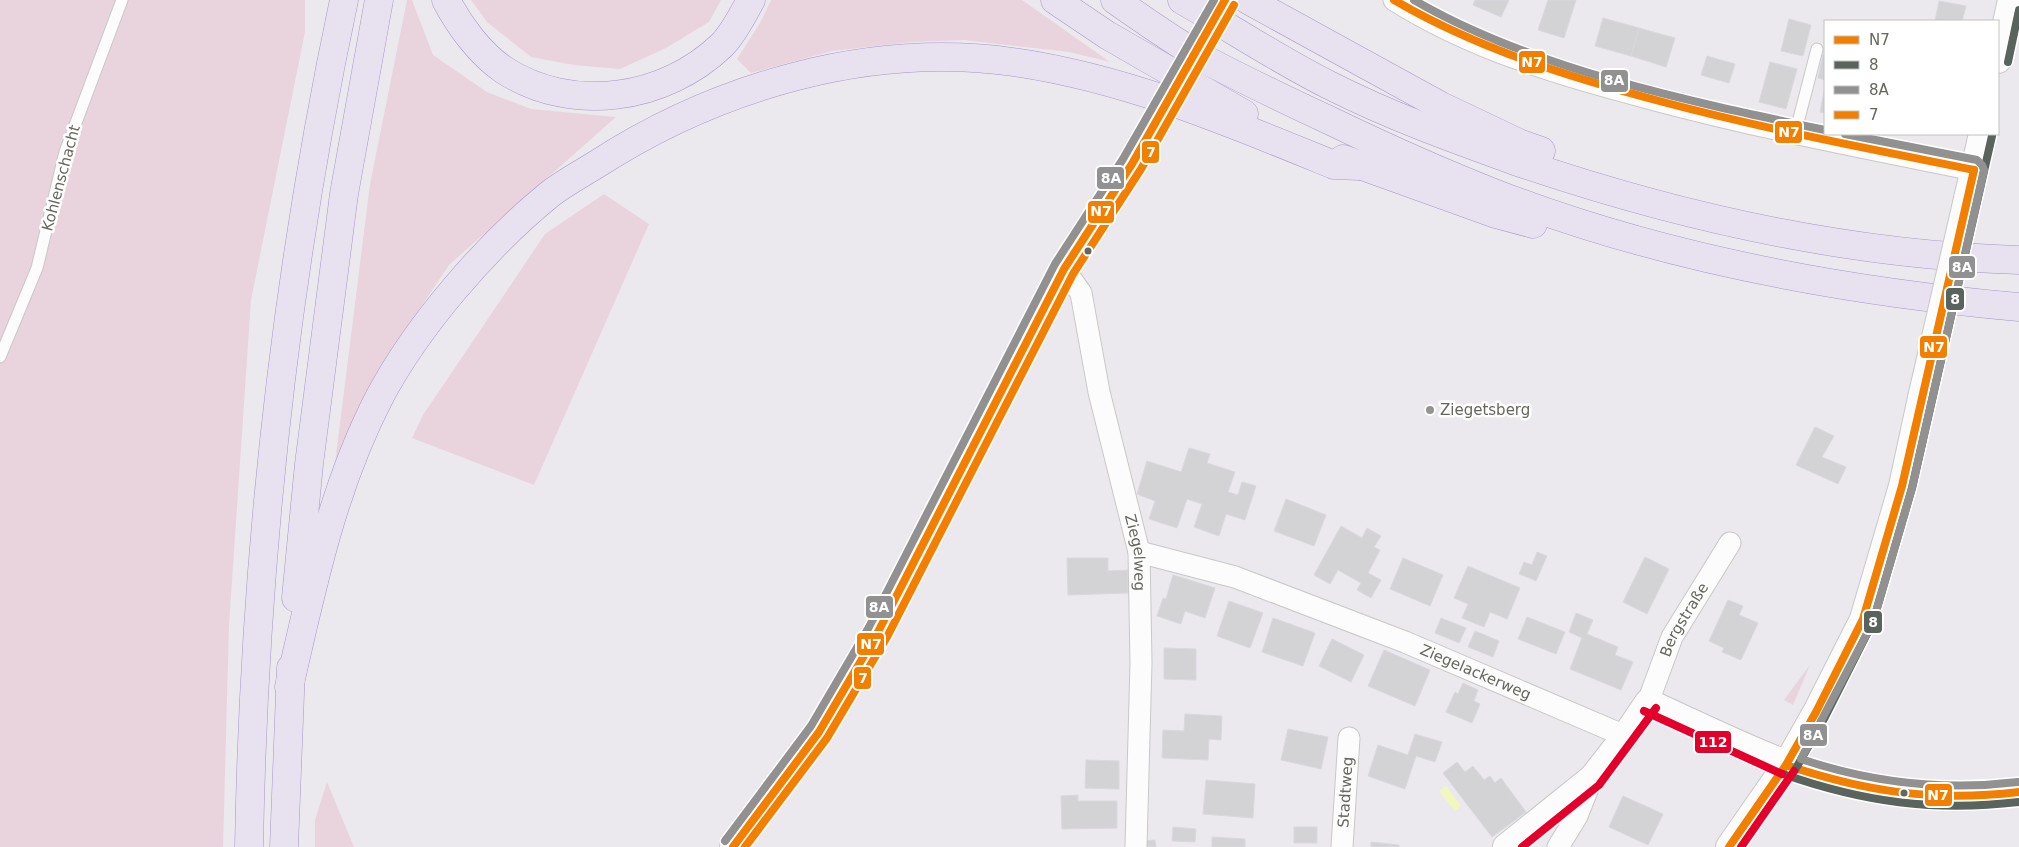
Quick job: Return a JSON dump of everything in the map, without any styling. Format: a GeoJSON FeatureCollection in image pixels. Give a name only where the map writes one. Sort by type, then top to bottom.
{"type":"FeatureCollection","features":[{"type":"Feature","properties":{"kind":"highway"},"geometry":{"type":"LineString","coordinates":[[327,0],[334,50]]}},
{"type":"Feature","properties":{"kind":"highway"},"geometry":{"type":"LineString","coordinates":[[249,847],[252,725],[267,524],[277,427],[298,256],[344,0]]}},
{"type":"Feature","properties":{"kind":"highway"},"geometry":{"type":"LineString","coordinates":[[284,847],[289,686],[309,464],[346,185],[379,0]]}},
{"type":"Feature","properties":{"kind":"highway"},"geometry":{"type":"LineString","coordinates":[[446,0],[455,17],[479,46],[504,69],[545,90],[584,97],[622,95],[660,85],[696,66],[723,44],[751,0]]}},
{"type":"Feature","properties":{"kind":"highway"},"geometry":{"type":"LineString","coordinates":[[1055,0],[1107,35],[1250,117],[1360,166],[1496,214],[1554,230],[1587,225]]}},
{"type":"Feature","properties":{"kind":"highway"},"geometry":{"type":"LineString","coordinates":[[1115,0],[1206,59],[1388,148],[1495,193],[1587,225],[1712,259],[1848,286],[1934,299],[2019,307]]}},
{"type":"Feature","properties":{"kind":"highway"},"geometry":{"type":"LineString","coordinates":[[1182,0],[1328,85],[1434,132],[1548,172],[1635,199],[1742,225],[1850,245],[2019,260]]}},
{"type":"Feature","properties":{"kind":"highway"},"geometry":{"type":"LineString","coordinates":[[1248,0],[1476,122],[1519,143],[1588,168],[1635,199]]}},
{"type":"Feature","properties":{"kind":"highway"},"geometry":{"type":"LineString","coordinates":[[1277,0],[1316,37]]}},
{"type":"Feature","properties":{"kind":"highway"},"geometry":{"type":"LineString","coordinates":[[289,686],[320,554],[338,494],[380,396],[426,323],[500,241],[551,193],[621,148],[686,115],[761,85],[837,67],[912,59],[1009,62],[1072,72],[1148,93],[1334,164],[1360,166]]}},
{"type":"Feature","properties":{"kind":"street"},"geometry":{"type":"LineString","coordinates":[[733,847],[819,732],[878,632],[1064,269],[1141,149],[1225,0]]}},
{"type":"Feature","properties":{"kind":"street"},"geometry":{"type":"LineString","coordinates":[[1394,0],[1502,55],[1563,76],[1795,134],[1974,170]]}},
{"type":"Feature","properties":{"kind":"street"},"geometry":{"type":"LineString","coordinates":[[1999,55],[2011,0]]}},
{"type":"Feature","properties":{"kind":"street"},"geometry":{"type":"LineString","coordinates":[[1729,847],[1786,765],[1816,712],[1862,619],[1902,486],[1982,135]]}},
{"type":"Feature","properties":{"kind":"street","name":"Ziegelweg"},"geometry":{"type":"LineString","coordinates":[[1064,269],[1081,294],[1099,392],[1139,552],[1141,663],[1136,847]]}},
{"type":"Feature","properties":{"kind":"street","name":"Bergstraße"},"geometry":{"type":"LineString","coordinates":[[1648,702],[1672,637],[1730,544]]}},
{"type":"Feature","properties":{"kind":"street","name":"Ziegelackerweg"},"geometry":{"type":"LineString","coordinates":[[1139,552],[1235,577],[1405,642],[1626,736]]}},
{"type":"Feature","properties":{"kind":"street"},"geometry":{"type":"LineString","coordinates":[[1506,847],[1592,778],[1626,736],[1648,702],[1786,765],[1839,783],[1872,791],[1903,795],[1972,798],[2019,792]]}},
{"type":"Feature","properties":{"kind":"street","name":"Stadtweg"},"geometry":{"type":"LineString","coordinates":[[1342,847],[1349,738]]}},
{"type":"Feature","properties":{"kind":"street"},"geometry":{"type":"LineString","coordinates":[[1558,847],[1577,816],[1592,778]]}},
{"type":"Feature","properties":{"kind":"lane","name":"Kohlenschacht"},"geometry":{"type":"LineString","coordinates":[[0,357],[37,268],[65,152],[122,0]]}},
{"type":"Feature","properties":{"kind":"lane"},"geometry":{"type":"LineString","coordinates":[[1795,134],[1817,49]]}},
{"type":"Feature","properties":{"kind":"shaded area"},"geometry":{"type":"Polygon","coordinates":[[[0,0],[305,0],[305,32],[251,300],[229,625],[223,847],[0,847],[0,0]]]}},
{"type":"Feature","properties":{"kind":"shaded area"},"geometry":{"type":"Polygon","coordinates":[[[407,0],[412,0],[433,55],[487,92],[531,109],[616,117],[449,265],[378,371],[335,463],[370,184],[407,0]]]}},
{"type":"Feature","properties":{"kind":"shaded area"},"geometry":{"type":"Polygon","coordinates":[[[471,0],[721,0],[709,22],[666,48],[620,69],[574,65],[531,57],[487,22],[471,0]]]}},
{"type":"Feature","properties":{"kind":"shaded area"},"geometry":{"type":"Polygon","coordinates":[[[771,0],[1022,0],[1110,62],[1069,52],[964,40],[912,42],[832,51],[751,73],[737,59],[760,23],[771,0]]]}},
{"type":"Feature","properties":{"kind":"shaded area"},"geometry":{"type":"Polygon","coordinates":[[[604,194],[649,224],[534,485],[412,438],[423,415],[545,234],[604,194]]]}},
{"type":"Feature","properties":{"kind":"shaded area"},"geometry":{"type":"Polygon","coordinates":[[[1810,665],[1793,705],[1784,700],[1810,665]]]}},
{"type":"Feature","properties":{"kind":"shaded area"},"geometry":{"type":"Polygon","coordinates":[[[327,782],[354,847],[315,847],[315,820],[327,782]]]}},
{"type":"Feature","properties":{"kind":"shaded area"},"geometry":{"type":"Polygon","coordinates":[[[1446,786],[1461,806],[1455,811],[1439,791],[1446,786]]]}},
{"type":"Feature","properties":{"kind":"building"},"geometry":{"type":"Polygon","coordinates":[[[1475,0],[1509,0],[1501,17],[1473,5],[1475,0]]]}},
{"type":"Feature","properties":{"kind":"building"},"geometry":{"type":"Polygon","coordinates":[[[1548,0],[1576,0],[1564,38],[1538,30],[1548,0]]]}},
{"type":"Feature","properties":{"kind":"building"},"geometry":{"type":"Polygon","coordinates":[[[1939,1],[1966,6],[1962,20],[1935,20],[1939,1]]]}},
{"type":"Feature","properties":{"kind":"building"},"geometry":{"type":"Polygon","coordinates":[[[1603,18],[1639,28],[1631,56],[1595,46],[1603,18]]]}},
{"type":"Feature","properties":{"kind":"building"},"geometry":{"type":"Polygon","coordinates":[[[1789,19],[1811,25],[1803,56],[1781,51],[1789,19]]]}},
{"type":"Feature","properties":{"kind":"building"},"geometry":{"type":"Polygon","coordinates":[[[1639,28],[1675,38],[1666,67],[1631,56],[1639,28]]]}},
{"type":"Feature","properties":{"kind":"building"},"geometry":{"type":"Polygon","coordinates":[[[1823,54],[1824,54],[1824,80],[1818,78],[1823,54]]]}},
{"type":"Feature","properties":{"kind":"building"},"geometry":{"type":"Polygon","coordinates":[[[1707,56],[1735,64],[1729,83],[1701,75],[1707,56]]]}},
{"type":"Feature","properties":{"kind":"building"},"geometry":{"type":"Polygon","coordinates":[[[1770,62],[1797,69],[1786,109],[1759,102],[1770,62]]]}},
{"type":"Feature","properties":{"kind":"building"},"geometry":{"type":"Polygon","coordinates":[[[1824,91],[1824,113],[1820,112],[1824,91]]]}},
{"type":"Feature","properties":{"kind":"building"},"geometry":{"type":"Polygon","coordinates":[[[1815,427],[1834,436],[1822,457],[1846,467],[1838,484],[1796,465],[1815,427]]]}},
{"type":"Feature","properties":{"kind":"building"},"geometry":{"type":"Polygon","coordinates":[[[1189,448],[1210,454],[1207,463],[1235,472],[1228,492],[1238,495],[1242,482],[1256,486],[1245,520],[1226,514],[1219,536],[1194,527],[1202,504],[1187,499],[1177,528],[1149,519],[1155,501],[1137,494],[1147,461],[1181,472],[1189,448]]]}},
{"type":"Feature","properties":{"kind":"building"},"geometry":{"type":"Polygon","coordinates":[[[1286,499],[1326,515],[1314,546],[1274,531],[1286,499]]]}},
{"type":"Feature","properties":{"kind":"building"},"geometry":{"type":"Polygon","coordinates":[[[1341,526],[1362,538],[1367,528],[1381,536],[1374,547],[1380,550],[1368,573],[1381,580],[1371,598],[1357,590],[1361,583],[1338,570],[1330,584],[1314,575],[1341,526]]]}},
{"type":"Feature","properties":{"kind":"building"},"geometry":{"type":"Polygon","coordinates":[[[1537,552],[1547,556],[1536,581],[1519,574],[1524,562],[1532,565],[1537,552]]]}},
{"type":"Feature","properties":{"kind":"building"},"geometry":{"type":"Polygon","coordinates":[[[1645,557],[1669,569],[1647,614],[1623,602],[1645,557]]]}},
{"type":"Feature","properties":{"kind":"building"},"geometry":{"type":"Polygon","coordinates":[[[1067,558],[1108,558],[1108,571],[1128,570],[1128,593],[1068,595],[1067,558]]]}},
{"type":"Feature","properties":{"kind":"building"},"geometry":{"type":"Polygon","coordinates":[[[1403,558],[1443,575],[1430,606],[1390,589],[1403,558]]]}},
{"type":"Feature","properties":{"kind":"building"},"geometry":{"type":"Polygon","coordinates":[[[1468,566],[1520,588],[1507,619],[1490,612],[1484,627],[1462,618],[1468,604],[1454,598],[1468,566]]]}},
{"type":"Feature","properties":{"kind":"building"},"geometry":{"type":"Polygon","coordinates":[[[1173,575],[1215,588],[1205,618],[1185,611],[1181,624],[1157,616],[1163,598],[1166,599],[1173,575]]]}},
{"type":"Feature","properties":{"kind":"building"},"geometry":{"type":"Polygon","coordinates":[[[1728,600],[1743,606],[1739,615],[1758,623],[1741,660],[1722,652],[1724,648],[1709,641],[1728,600]]]}},
{"type":"Feature","properties":{"kind":"building"},"geometry":{"type":"Polygon","coordinates":[[[1229,601],[1263,613],[1250,648],[1217,636],[1229,601]]]}},
{"type":"Feature","properties":{"kind":"building"},"geometry":{"type":"Polygon","coordinates":[[[1576,613],[1593,620],[1587,634],[1618,647],[1615,655],[1633,662],[1621,690],[1570,669],[1582,638],[1569,632],[1576,613]]]}},
{"type":"Feature","properties":{"kind":"building"},"geometry":{"type":"Polygon","coordinates":[[[1527,617],[1565,632],[1556,654],[1518,639],[1527,617]]]}},
{"type":"Feature","properties":{"kind":"building"},"geometry":{"type":"Polygon","coordinates":[[[1273,618],[1315,633],[1303,666],[1262,652],[1273,618]]]}},
{"type":"Feature","properties":{"kind":"building"},"geometry":{"type":"Polygon","coordinates":[[[1441,618],[1466,628],[1459,643],[1435,633],[1441,618]]]}},
{"type":"Feature","properties":{"kind":"building"},"geometry":{"type":"Polygon","coordinates":[[[1475,631],[1499,641],[1493,657],[1468,647],[1475,631]]]}},
{"type":"Feature","properties":{"kind":"building"},"geometry":{"type":"Polygon","coordinates":[[[1332,639],[1364,655],[1351,682],[1319,666],[1332,639]]]}},
{"type":"Feature","properties":{"kind":"building"},"geometry":{"type":"Polygon","coordinates":[[[1164,648],[1196,649],[1196,680],[1164,679],[1164,648]]]}},
{"type":"Feature","properties":{"kind":"building"},"geometry":{"type":"Polygon","coordinates":[[[1384,650],[1430,670],[1415,706],[1368,686],[1384,650]]]}},
{"type":"Feature","properties":{"kind":"building"},"geometry":{"type":"Polygon","coordinates":[[[1463,683],[1478,690],[1474,701],[1480,704],[1472,723],[1446,712],[1455,692],[1458,694],[1463,683]]]}},
{"type":"Feature","properties":{"kind":"building"},"geometry":{"type":"Polygon","coordinates":[[[1185,714],[1222,716],[1221,740],[1209,739],[1208,760],[1162,758],[1163,730],[1184,731],[1185,714]]]}},
{"type":"Feature","properties":{"kind":"building"},"geometry":{"type":"Polygon","coordinates":[[[1288,729],[1328,737],[1321,769],[1281,760],[1288,729]]]}},
{"type":"Feature","properties":{"kind":"building"},"geometry":{"type":"Polygon","coordinates":[[[1415,734],[1442,742],[1435,762],[1416,756],[1405,789],[1368,776],[1378,745],[1408,755],[1415,734]]]}},
{"type":"Feature","properties":{"kind":"building"},"geometry":{"type":"Polygon","coordinates":[[[1086,760],[1119,761],[1119,789],[1085,788],[1086,760]]]}},
{"type":"Feature","properties":{"kind":"building"},"geometry":{"type":"Polygon","coordinates":[[[1457,762],[1465,772],[1473,766],[1484,780],[1490,776],[1495,783],[1501,778],[1526,812],[1492,837],[1443,773],[1457,762]]]}},
{"type":"Feature","properties":{"kind":"building"},"geometry":{"type":"Polygon","coordinates":[[[1206,780],[1255,784],[1253,818],[1203,814],[1206,780]]]}},
{"type":"Feature","properties":{"kind":"building"},"geometry":{"type":"Polygon","coordinates":[[[1078,795],[1078,801],[1117,801],[1117,828],[1062,829],[1061,796],[1078,795]]]}},
{"type":"Feature","properties":{"kind":"building"},"geometry":{"type":"Polygon","coordinates":[[[1623,796],[1663,814],[1648,845],[1609,827],[1623,796]]]}},
{"type":"Feature","properties":{"kind":"building"},"geometry":{"type":"Polygon","coordinates":[[[1173,827],[1196,829],[1195,842],[1172,841],[1173,827]]]}},
{"type":"Feature","properties":{"kind":"building"},"geometry":{"type":"Polygon","coordinates":[[[1294,827],[1317,827],[1317,843],[1294,843],[1294,827]]]}},
{"type":"Feature","properties":{"kind":"building"},"geometry":{"type":"Polygon","coordinates":[[[1212,837],[1245,839],[1245,847],[1212,847],[1212,837]]]}},
{"type":"Feature","properties":{"kind":"building"},"geometry":{"type":"Polygon","coordinates":[[[1155,840],[1156,847],[1144,847],[1143,841],[1155,840]]]}},
{"type":"Feature","properties":{"kind":"building"},"geometry":{"type":"Polygon","coordinates":[[[1371,842],[1399,845],[1399,847],[1371,847],[1371,842]]]}},
{"type":"Feature","properties":{"kind":"transit line","name":"8A"},"geometry":{"type":"LineString","coordinates":[[725,841],[811,726],[869,627],[1055,264],[1123,159],[1214,0]]}},
{"type":"Feature","properties":{"kind":"transit line","name":"N7"},"geometry":{"type":"LineString","coordinates":[[733,847],[819,732],[878,632],[1064,269],[1132,164],[1225,0]]}},
{"type":"Feature","properties":{"kind":"transit line","name":"N7"},"geometry":{"type":"LineString","coordinates":[[1394,0],[1458,33],[1491,47],[1559,72],[1593,82],[1740,121],[1974,170]]}},
{"type":"Feature","properties":{"kind":"transit line","name":"8A"},"geometry":{"type":"LineString","coordinates":[[1414,0],[1460,24],[1561,64],[1668,95],[1824,130]]}},
{"type":"Feature","properties":{"kind":"transit line","name":"7"},"geometry":{"type":"LineString","coordinates":[[745,847],[827,738],[887,637],[1073,274],[1141,169],[1234,5]]}},
{"type":"Feature","properties":{"kind":"transit line","name":"8"},"geometry":{"type":"LineString","coordinates":[[2008,62],[2019,10]]}},
{"type":"Feature","properties":{"kind":"transit line","name":"8A"},"geometry":{"type":"LineString","coordinates":[[1850,135],[1977,160],[1984,170],[1912,488],[1873,622],[1801,759],[1854,774],[1908,783],[1962,786],[2018,782]]}},
{"type":"Feature","properties":{"kind":"transit line","name":"8"},"geometry":{"type":"LineString","coordinates":[[1795,770],[1825,717],[1873,622],[1912,488],[1992,136]]}},
{"type":"Feature","properties":{"kind":"transit line","name":"N7"},"geometry":{"type":"LineString","coordinates":[[1729,847],[1786,765],[1816,712],[1863,619],[1902,486],[1974,170]]}},
{"type":"Feature","properties":{"kind":"transit line","name":"112"},"geometry":{"type":"LineString","coordinates":[[1522,847],[1599,785],[1656,708]]}},
{"type":"Feature","properties":{"kind":"transit line","name":"112"},"geometry":{"type":"LineString","coordinates":[[1644,711],[1782,774]]}},
{"type":"Feature","properties":{"kind":"transit line","name":"N7"},"geometry":{"type":"LineString","coordinates":[[1786,765],[1844,782],[1901,792],[1958,796],[2019,792]]}},
{"type":"Feature","properties":{"kind":"transit line","name":"112"},"geometry":{"type":"LineString","coordinates":[[1741,847],[1794,771]]}},
{"type":"Feature","properties":{"kind":"transit line","name":"8"},"geometry":{"type":"LineString","coordinates":[[1783,774],[1842,792],[1899,802],[1958,806],[2019,802]]}},
{"type":"Feature","properties":{"kind":"place","name":"Ziegetsberg"},"geometry":{"type":"Point","coordinates":[1430,410]}}]}
